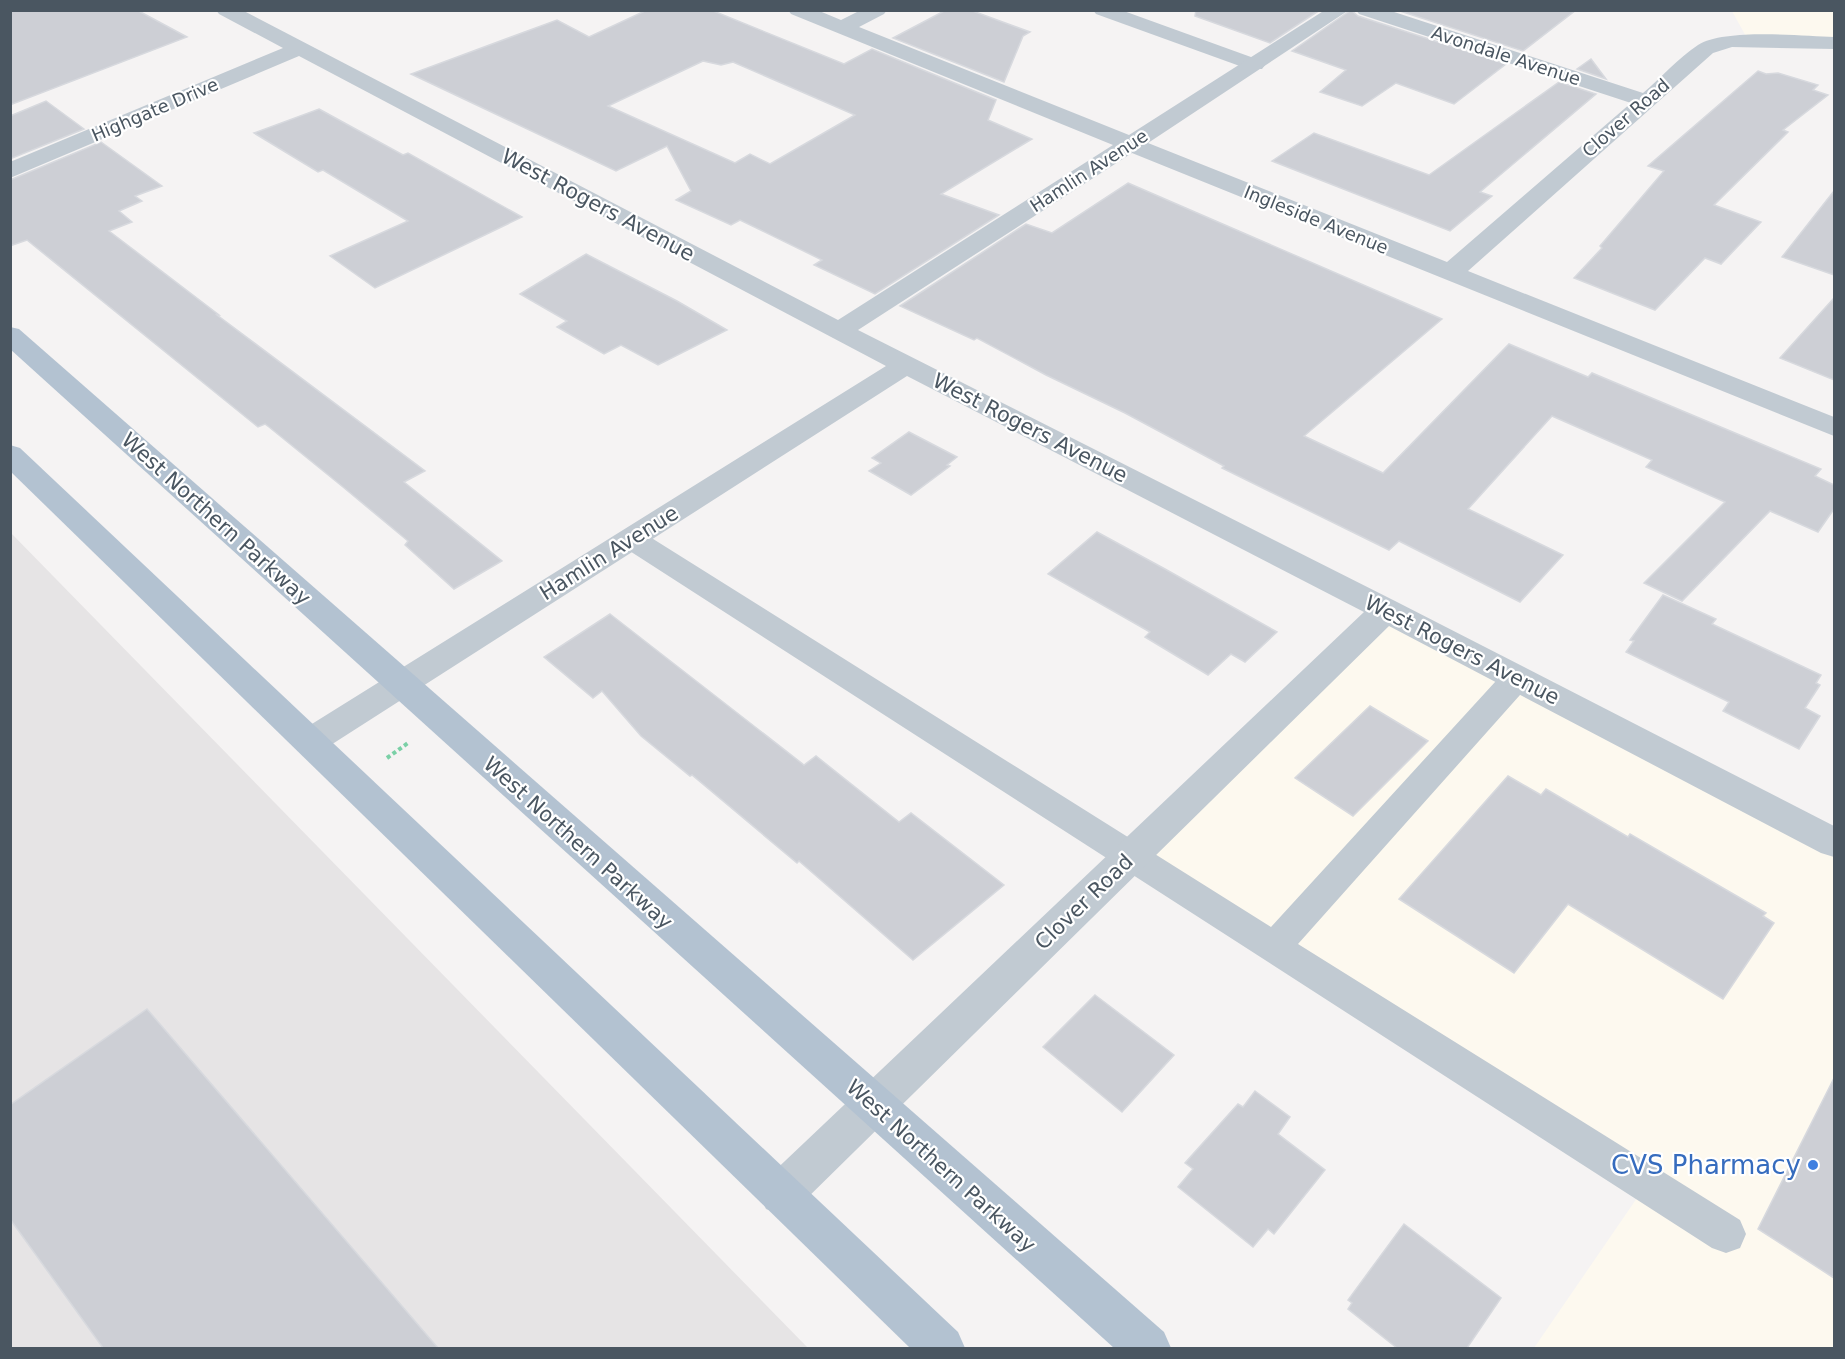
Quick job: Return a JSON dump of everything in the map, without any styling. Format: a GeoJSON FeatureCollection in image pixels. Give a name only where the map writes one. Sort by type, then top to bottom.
{"type":"FeatureCollection","features":[{"type":"Feature","properties":{"kind":"main road","name":"West Northern Parkway"},"geometry":{"type":"LineString","coordinates":[[10,335],[1148,1348]]}},
{"type":"Feature","properties":{"kind":"main road"},"geometry":{"type":"LineString","coordinates":[[10,454],[942,1348]]}},
{"type":"Feature","properties":{"kind":"street","name":"West Rogers Avenue"},"geometry":{"type":"LineString","coordinates":[[226,10],[839,331],[1386,610],[1834,843]]}},
{"type":"Feature","properties":{"kind":"street","name":"Ingleside Avenue"},"geometry":{"type":"LineString","coordinates":[[798,10],[1834,427]]}},
{"type":"Feature","properties":{"kind":"street"},"geometry":{"type":"LineString","coordinates":[[842,28],[877,10]]}},
{"type":"Feature","properties":{"kind":"street","name":"Hamlin Avenue"},"geometry":{"type":"LineString","coordinates":[[839,331],[1339,10]]}},
{"type":"Feature","properties":{"kind":"street","name":"Avondale Avenue"},"geometry":{"type":"LineString","coordinates":[[1366,10],[1645,101]]}},
{"type":"Feature","properties":{"kind":"street","name":"Clover Road"},"geometry":{"type":"LineString","coordinates":[[1450,273],[1706,49],[1732,41],[1834,43]]}},
{"type":"Feature","properties":{"kind":"street","name":"Highgate Drive"},"geometry":{"type":"LineString","coordinates":[[10,171],[299,48]]}},
{"type":"Feature","properties":{"kind":"street","name":"Hamlin Avenue"},"geometry":{"type":"LineString","coordinates":[[311,741],[906,365]]}},
{"type":"Feature","properties":{"kind":"street","name":"Clover Road"},"geometry":{"type":"LineString","coordinates":[[781,1194],[1386,610]]}},
{"type":"Feature","properties":{"kind":"lane"},"geometry":{"type":"LineString","coordinates":[[1102,10],[1255,64]]}},
{"type":"Feature","properties":{"kind":"lane"},"geometry":{"type":"LineString","coordinates":[[632,539],[1726,1234]]}},
{"type":"Feature","properties":{"kind":"lane"},"geometry":{"type":"LineString","coordinates":[[1274,947],[1517,678]]}},
{"type":"Feature","properties":{"kind":"path"},"geometry":{"type":"LineString","coordinates":[[387,758],[411,741]]}},
{"type":"Feature","properties":{"kind":"shaded area"},"geometry":{"type":"Polygon","coordinates":[[[1732,11],[1834,11],[1834,43],[1748,40],[1732,11]]]}},
{"type":"Feature","properties":{"kind":"shaded area"},"geometry":{"type":"Polygon","coordinates":[[[11,533],[808,1348],[11,1348],[11,533]]]}},
{"type":"Feature","properties":{"kind":"shaded area"},"geometry":{"type":"Polygon","coordinates":[[[1399,611],[1834,837],[1834,1348],[1534,1348],[1648,1182],[1134,852],[1399,611]]]}},
{"type":"Feature","properties":{"kind":"building"},"geometry":{"type":"Polygon","coordinates":[[[10,10],[137,10],[187,37],[10,105],[10,10]]]}},
{"type":"Feature","properties":{"kind":"building"},"geometry":{"type":"Polygon","coordinates":[[[647,10],[711,10],[844,64],[872,49],[996,100],[988,120],[1032,139],[941,194],[999,215],[875,294],[814,265],[822,260],[740,220],[731,225],[676,200],[691,191],[667,146],[616,171],[411,74],[557,20],[589,37],[647,10]],[[703,61],[608,106],[735,163],[750,154],[770,164],[855,115],[733,62],[721,65],[703,61]]]}},
{"type":"Feature","properties":{"kind":"building"},"geometry":{"type":"Polygon","coordinates":[[[946,10],[970,10],[1030,32],[1023,36],[1004,82],[893,38],[946,10]]]}},
{"type":"Feature","properties":{"kind":"building"},"geometry":{"type":"Polygon","coordinates":[[[1196,10],[1320,10],[1270,43],[1195,16],[1196,10]]]}},
{"type":"Feature","properties":{"kind":"building"},"geometry":{"type":"Polygon","coordinates":[[[1351,10],[1358,16],[1506,64],[1454,104],[1396,83],[1362,106],[1320,92],[1346,70],[1292,51],[1351,10]]]}},
{"type":"Feature","properties":{"kind":"building"},"geometry":{"type":"Polygon","coordinates":[[[1397,10],[1576,10],[1523,51],[1397,10]]]}},
{"type":"Feature","properties":{"kind":"building"},"geometry":{"type":"Polygon","coordinates":[[[1591,59],[1606,79],[1577,69],[1591,59]]]}},
{"type":"Feature","properties":{"kind":"building"},"geometry":{"type":"Polygon","coordinates":[[[1758,71],[1766,74],[1778,73],[1818,85],[1813,90],[1828,95],[1783,130],[1788,132],[1714,205],[1761,222],[1721,264],[1705,258],[1655,310],[1574,278],[1602,248],[1600,246],[1664,171],[1648,166],[1758,71]]]}},
{"type":"Feature","properties":{"kind":"building"},"geometry":{"type":"Polygon","coordinates":[[[1559,82],[1596,94],[1480,192],[1492,196],[1450,231],[1272,161],[1314,133],[1429,175],[1559,82]]]}},
{"type":"Feature","properties":{"kind":"building"},"geometry":{"type":"Polygon","coordinates":[[[46,101],[84,129],[10,159],[10,116],[46,101]]]}},
{"type":"Feature","properties":{"kind":"building"},"geometry":{"type":"Polygon","coordinates":[[[319,109],[403,155],[408,153],[522,217],[375,288],[330,256],[408,221],[323,170],[318,172],[254,133],[319,109]]]}},
{"type":"Feature","properties":{"kind":"building"},"geometry":{"type":"Polygon","coordinates":[[[101,142],[162,186],[135,196],[142,201],[119,211],[132,222],[109,231],[425,471],[404,482],[502,561],[454,589],[405,545],[408,541],[343,487],[265,424],[258,427],[27,240],[10,246],[10,180],[101,142]]]}},
{"type":"Feature","properties":{"kind":"building"},"geometry":{"type":"Polygon","coordinates":[[[1128,183],[1442,319],[1304,436],[1383,473],[1509,344],[1588,377],[1592,373],[1821,469],[1815,476],[1834,485],[1834,509],[1818,532],[1770,511],[1682,601],[1644,583],[1725,502],[1646,467],[1652,460],[1552,416],[1468,509],[1563,555],[1520,602],[1399,541],[1389,550],[1222,468],[1224,466],[1125,413],[1046,375],[977,338],[974,340],[900,306],[1026,224],[1052,233],[1128,183]]]}},
{"type":"Feature","properties":{"kind":"building"},"geometry":{"type":"Polygon","coordinates":[[[1834,191],[1834,275],[1782,257],[1834,191]]]}},
{"type":"Feature","properties":{"kind":"building"},"geometry":{"type":"Polygon","coordinates":[[[586,254],[677,301],[727,330],[658,365],[621,345],[604,354],[557,327],[567,321],[520,294],[586,254]]]}},
{"type":"Feature","properties":{"kind":"building"},"geometry":{"type":"Polygon","coordinates":[[[1834,298],[1834,380],[1780,358],[1834,298]]]}},
{"type":"Feature","properties":{"kind":"building"},"geometry":{"type":"Polygon","coordinates":[[[909,432],[957,457],[947,465],[950,466],[911,495],[869,471],[881,463],[872,458],[909,432]]]}},
{"type":"Feature","properties":{"kind":"building"},"geometry":{"type":"Polygon","coordinates":[[[1097,532],[1277,632],[1245,662],[1231,654],[1208,675],[1145,637],[1150,632],[1048,574],[1097,532]]]}},
{"type":"Feature","properties":{"kind":"building"},"geometry":{"type":"Polygon","coordinates":[[[1663,595],[1716,619],[1712,624],[1821,675],[1816,683],[1820,685],[1805,708],[1820,716],[1799,749],[1723,711],[1729,702],[1626,652],[1634,641],[1630,640],[1663,595]]]}},
{"type":"Feature","properties":{"kind":"building"},"geometry":{"type":"Polygon","coordinates":[[[610,614],[804,765],[816,756],[899,822],[911,813],[1004,885],[913,960],[799,861],[797,863],[692,775],[690,776],[641,736],[602,691],[593,698],[544,657],[610,614]]]}},
{"type":"Feature","properties":{"kind":"building"},"geometry":{"type":"Polygon","coordinates":[[[1370,706],[1428,741],[1353,816],[1295,778],[1370,706]]]}},
{"type":"Feature","properties":{"kind":"building"},"geometry":{"type":"Polygon","coordinates":[[[1508,776],[1541,795],[1546,789],[1628,837],[1630,834],[1766,913],[1763,916],[1774,923],[1723,999],[1568,904],[1514,973],[1399,899],[1508,776]]]}},
{"type":"Feature","properties":{"kind":"building"},"geometry":{"type":"Polygon","coordinates":[[[1095,995],[1174,1055],[1122,1112],[1043,1047],[1095,995]]]}},
{"type":"Feature","properties":{"kind":"building"},"geometry":{"type":"Polygon","coordinates":[[[147,1009],[438,1348],[103,1348],[10,1219],[10,1105],[147,1009]]]}},
{"type":"Feature","properties":{"kind":"building","name":"CVS Pharmacy"},"geometry":{"type":"Polygon","coordinates":[[[1834,1078],[1834,1278],[1758,1229],[1834,1078]]]}},
{"type":"Feature","properties":{"kind":"building"},"geometry":{"type":"Polygon","coordinates":[[[1255,1091],[1290,1117],[1278,1134],[1325,1170],[1274,1234],[1268,1229],[1253,1247],[1178,1187],[1193,1169],[1185,1163],[1238,1104],[1243,1107],[1255,1091]]]}},
{"type":"Feature","properties":{"kind":"building"},"geometry":{"type":"Polygon","coordinates":[[[1404,1224],[1501,1298],[1467,1348],[1397,1348],[1348,1309],[1352,1303],[1348,1300],[1404,1224]]]}},
{"type":"Feature","properties":{"kind":"place","name":"CVS Pharmacy"},"geometry":{"type":"Point","coordinates":[1813,1165]}}]}
